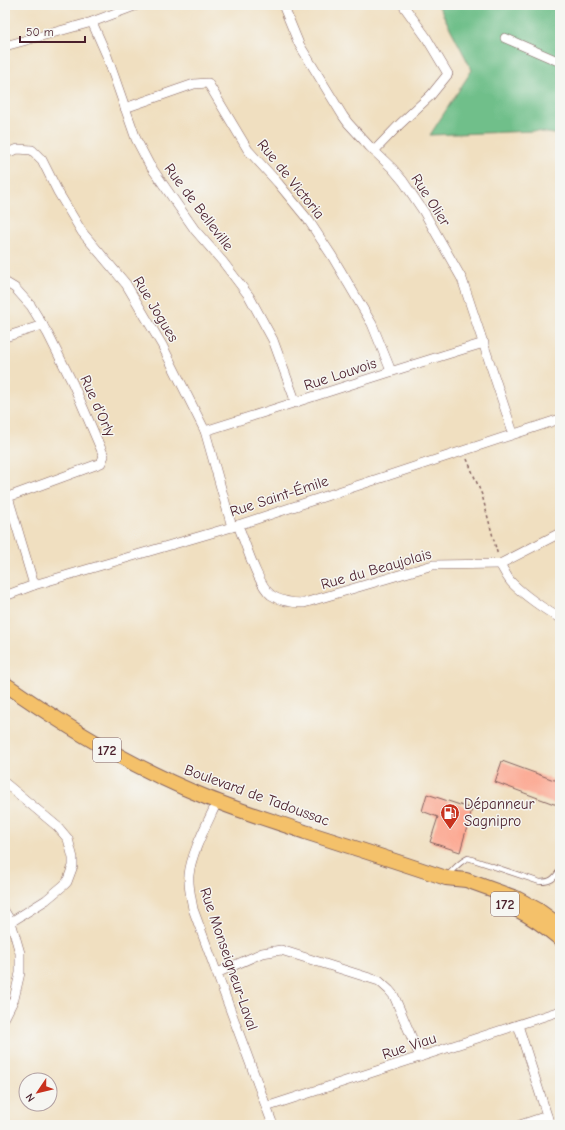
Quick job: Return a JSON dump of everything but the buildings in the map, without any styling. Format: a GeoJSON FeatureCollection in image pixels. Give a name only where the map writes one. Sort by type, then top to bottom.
{"type":"FeatureCollection","features":[{"type":"Feature","properties":{"kind":"main road","name":"Boulevard de Tadoussac"},"geometry":{"type":"LineString","coordinates":[[5,684],[43,712],[91,742],[140,768],[217,802],[446,878],[465,889],[510,906],[530,916],[560,939]]}},
{"type":"Feature","properties":{"kind":"main road","name":"Boulevard de Tadoussac"},"geometry":{"type":"LineString","coordinates":[[446,878],[466,880],[516,898],[538,910],[560,926]]}},
{"type":"Feature","properties":{"kind":"street"},"geometry":{"type":"LineString","coordinates":[[5,46],[92,22],[137,5]]}},
{"type":"Feature","properties":{"kind":"street","name":"Rue Olier"},"geometry":{"type":"LineString","coordinates":[[283,5],[299,44],[343,116],[374,151],[392,168],[412,194],[462,278],[513,434]]}},
{"type":"Feature","properties":{"kind":"street"},"geometry":{"type":"LineString","coordinates":[[374,151],[431,95],[448,74],[426,36],[403,5]]}},
{"type":"Feature","properties":{"kind":"street","name":"Rue de Belleville"},"geometry":{"type":"LineString","coordinates":[[92,22],[107,56],[136,139],[149,164],[195,230],[223,262],[249,296],[273,340],[296,403]]}},
{"type":"Feature","properties":{"kind":"street"},"geometry":{"type":"LineString","coordinates":[[505,38],[560,62]]}},
{"type":"Feature","properties":{"kind":"street","name":"Rue de Victoria"},"geometry":{"type":"LineString","coordinates":[[125,108],[194,84],[208,83],[248,150],[278,183],[309,221],[332,256],[372,324],[391,371]]}},
{"type":"Feature","properties":{"kind":"street","name":"Rue Jogues"},"geometry":{"type":"LineString","coordinates":[[5,153],[18,149],[32,150],[42,160],[58,192],[82,232],[126,284],[162,345],[205,431],[235,526]]}},
{"type":"Feature","properties":{"kind":"street","name":"Rue d'Orly"},"geometry":{"type":"LineString","coordinates":[[5,282],[15,288],[31,306],[43,325],[73,384],[104,456],[101,463],[8,497],[34,585]]}},
{"type":"Feature","properties":{"kind":"street"},"geometry":{"type":"LineString","coordinates":[[5,337],[43,325]]}},
{"type":"Feature","properties":{"kind":"street","name":"Rue Louvois"},"geometry":{"type":"LineString","coordinates":[[205,431],[296,403],[391,371],[484,343]]}},
{"type":"Feature","properties":{"kind":"street","name":"Rue Saint-Émile"},"geometry":{"type":"LineString","coordinates":[[5,596],[34,585],[235,526],[560,419]]}},
{"type":"Feature","properties":{"kind":"street","name":"Rue du Beaujolais"},"geometry":{"type":"LineString","coordinates":[[235,526],[266,590],[271,595],[288,602],[304,603],[433,565],[500,564],[560,533]]}},
{"type":"Feature","properties":{"kind":"street"},"geometry":{"type":"LineString","coordinates":[[500,564],[511,582],[546,610],[560,618]]}},
{"type":"Feature","properties":{"kind":"street"},"geometry":{"type":"LineString","coordinates":[[5,782],[58,827],[68,839],[74,858],[73,866],[64,885],[46,900],[11,922]]}},
{"type":"Feature","properties":{"kind":"street","name":"Rue Monseigneur-Laval"},"geometry":{"type":"LineString","coordinates":[[217,802],[190,864],[189,889],[193,908],[273,1125]]}},
{"type":"Feature","properties":{"kind":"street"},"geometry":{"type":"LineString","coordinates":[[5,912],[11,922],[20,953],[20,973],[14,999],[5,1017]]}},
{"type":"Feature","properties":{"kind":"street"},"geometry":{"type":"LineString","coordinates":[[217,973],[262,953],[281,950],[378,981],[394,996],[420,1057]]}},
{"type":"Feature","properties":{"kind":"street","name":"Rue Viau"},"geometry":{"type":"LineString","coordinates":[[266,1107],[560,1011]]}},
{"type":"Feature","properties":{"kind":"street"},"geometry":{"type":"LineString","coordinates":[[518,1025],[550,1125]]}},
{"type":"Feature","properties":{"kind":"street"},"geometry":{"type":"LineString","coordinates":[[520,1125],[547,1116]]}},
{"type":"Feature","properties":{"kind":"lane"},"geometry":{"type":"LineString","coordinates":[[446,878],[456,866],[468,858],[540,882],[551,881],[560,870]]}},
{"type":"Feature","properties":{"kind":"path"},"geometry":{"type":"LineString","coordinates":[[463,450],[482,496],[500,564]]}},
{"type":"Feature","properties":{"kind":"green space"},"geometry":{"type":"Polygon","coordinates":[[[438,5],[560,5],[560,135],[534,131],[430,135],[472,70],[438,5]]]}},
{"type":"Feature","properties":{"kind":"place","name":"Dépanneur Sagnipro"},"geometry":{"type":"Point","coordinates":[450,830]}}]}
